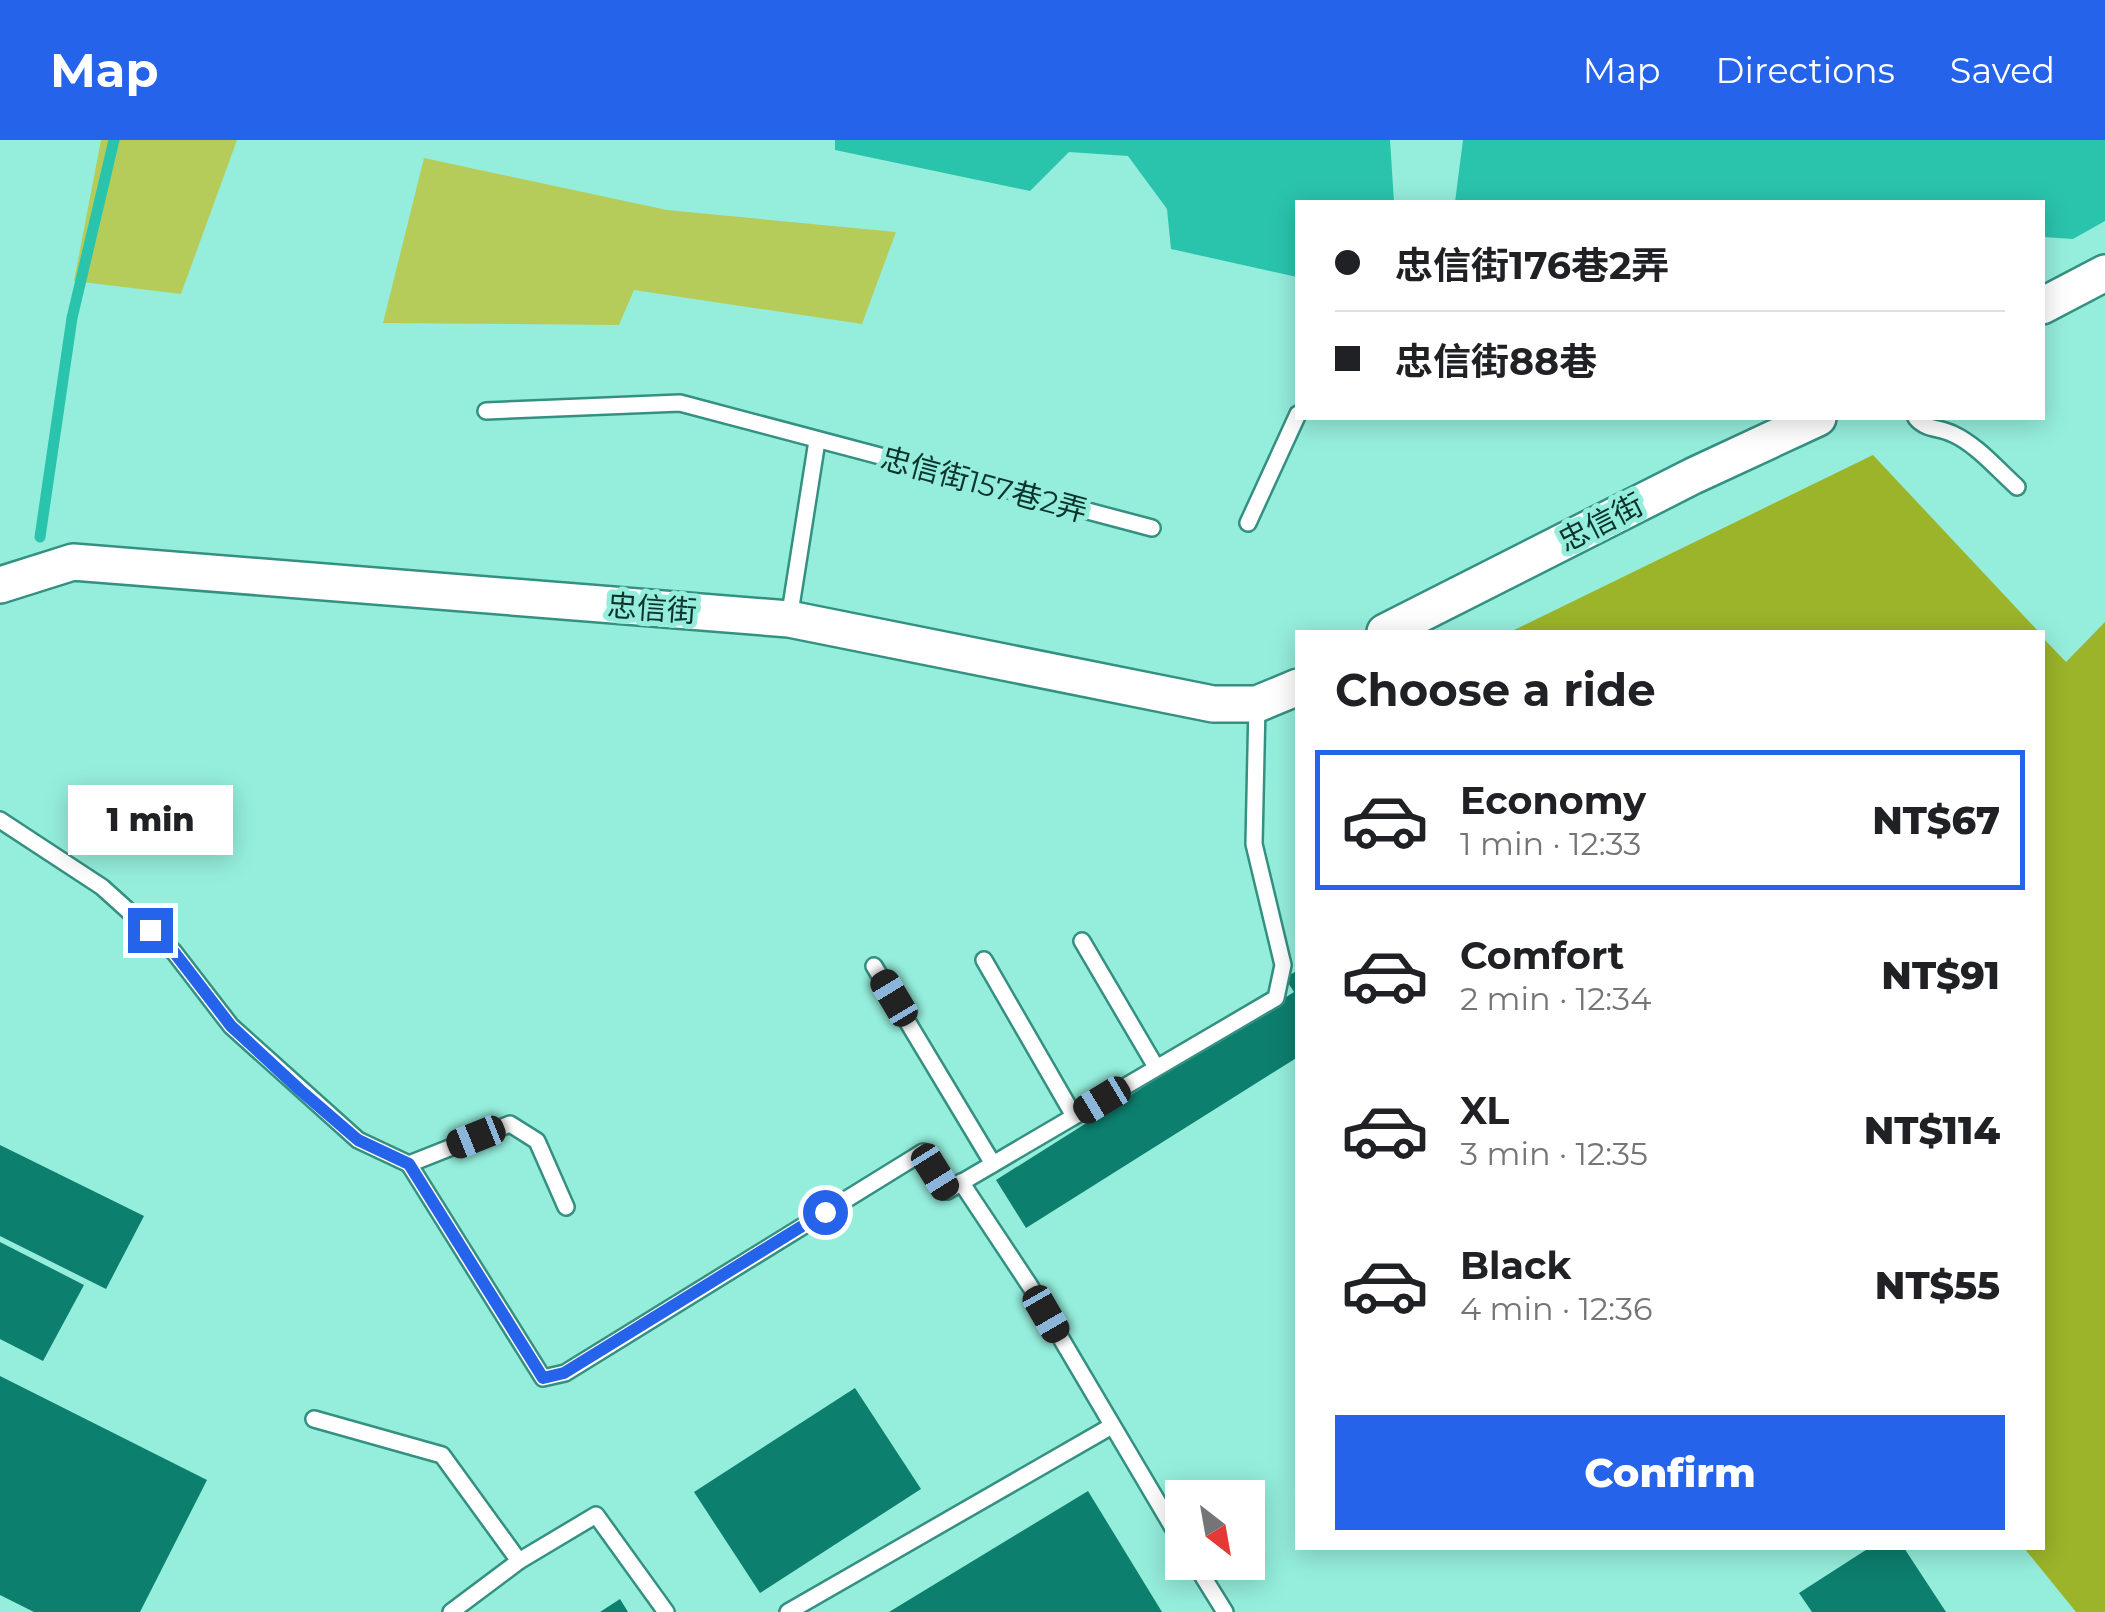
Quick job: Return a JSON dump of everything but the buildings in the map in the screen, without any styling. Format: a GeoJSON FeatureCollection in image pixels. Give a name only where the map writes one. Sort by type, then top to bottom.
{"type":"FeatureCollection","features":[{"type":"Feature","properties":{"kind":"street"},"geometry":{"type":"LineString","coordinates":[[2045,304],[2105,273]]}},
{"type":"Feature","properties":{"kind":"street","name":"忠信街"},"geometry":{"type":"LineString","coordinates":[[1390,630],[1692,476],[1814,420]]}},
{"type":"Feature","properties":{"kind":"street","name":"忠信街"},"geometry":{"type":"LineString","coordinates":[[0,585],[73,562],[789,618],[1213,704],[1257,704],[1295,688]]}},
{"type":"Feature","properties":{"kind":"lane","name":"忠信街157巷2弄"},"geometry":{"type":"LineString","coordinates":[[486,411],[680,403],[1152,528]]}},
{"type":"Feature","properties":{"kind":"lane"},"geometry":{"type":"LineString","coordinates":[[1248,524],[1295,420]]}},
{"type":"Feature","properties":{"kind":"lane"},"geometry":{"type":"LineString","coordinates":[[1918,420],[1923,426],[1950,432],[1970,445],[2017,487]]}},
{"type":"Feature","properties":{"kind":"lane"},"geometry":{"type":"LineString","coordinates":[[789,618],[817,441]]}},
{"type":"Feature","properties":{"kind":"lane"},"geometry":{"type":"LineString","coordinates":[[0,820],[102,888],[160,939],[231,1026],[358,1140],[409,1164],[543,1378],[564,1373],[923,1152],[947,1191],[1276,998],[1283,965],[1254,844],[1257,704]]}},
{"type":"Feature","properties":{"kind":"lane"},"geometry":{"type":"LineString","coordinates":[[1082,941],[1156,1067]]}},
{"type":"Feature","properties":{"kind":"lane"},"geometry":{"type":"LineString","coordinates":[[984,960],[1074,1116]]}},
{"type":"Feature","properties":{"kind":"lane"},"geometry":{"type":"LineString","coordinates":[[874,966],[993,1164]]}},
{"type":"Feature","properties":{"kind":"lane"},"geometry":{"type":"LineString","coordinates":[[409,1164],[510,1124],[537,1141],[566,1208]]}},
{"type":"Feature","properties":{"kind":"lane"},"geometry":{"type":"LineString","coordinates":[[961,1182],[1030,1286],[1165,1516]]}},
{"type":"Feature","properties":{"kind":"lane"},"geometry":{"type":"LineString","coordinates":[[314,1419],[442,1456],[519,1561]]}},
{"type":"Feature","properties":{"kind":"lane"},"geometry":{"type":"LineString","coordinates":[[788,1612],[1110,1427]]}},
{"type":"Feature","properties":{"kind":"lane"},"geometry":{"type":"LineString","coordinates":[[451,1612],[519,1561],[596,1515],[666,1612]]}},
{"type":"Feature","properties":{"kind":"lane"},"geometry":{"type":"LineString","coordinates":[[1206,1580],[1226,1612]]}},
{"type":"Feature","properties":{"kind":"shaded area"},"geometry":{"type":"Polygon","coordinates":[[[101,140],[237,140],[181,294],[74,281],[101,140]]]}},
{"type":"Feature","properties":{"kind":"shaded area"},"geometry":{"type":"Polygon","coordinates":[[[835,140],[1390,140],[1394,200],[1295,200],[1295,277],[1171,249],[1167,209],[1128,156],[1069,152],[1030,191],[835,150],[835,140]]]}},
{"type":"Feature","properties":{"kind":"shaded area"},"geometry":{"type":"Polygon","coordinates":[[[1463,140],[2105,140],[2105,221],[2073,239],[2045,237],[2045,200],[1455,200],[1463,140]]]}},
{"type":"Feature","properties":{"kind":"shaded area"},"geometry":{"type":"Polygon","coordinates":[[[424,158],[667,210],[896,232],[862,324],[634,290],[619,325],[383,323],[424,158]]]}},
{"type":"Feature","properties":{"kind":"shaded area"},"geometry":{"type":"Polygon","coordinates":[[[1873,455],[2037,630],[1514,630],[1873,455]]]}},
{"type":"Feature","properties":{"kind":"shaded area"},"geometry":{"type":"Polygon","coordinates":[[[2105,622],[2105,1612],[2076,1612],[2026,1550],[2045,1550],[2045,640],[2066,662],[2105,622]]]}},
{"type":"Feature","properties":{"kind":"waterway"},"geometry":{"type":"LineString","coordinates":[[40,537],[72,318],[114,140]]}},
{"type":"Feature","properties":{"kind":"route"},"geometry":{"type":"LineString","coordinates":[[150,930],[174,952],[231,1026],[300,1090],[358,1140],[409,1164],[543,1378],[564,1373],[825,1212]]}}]}
